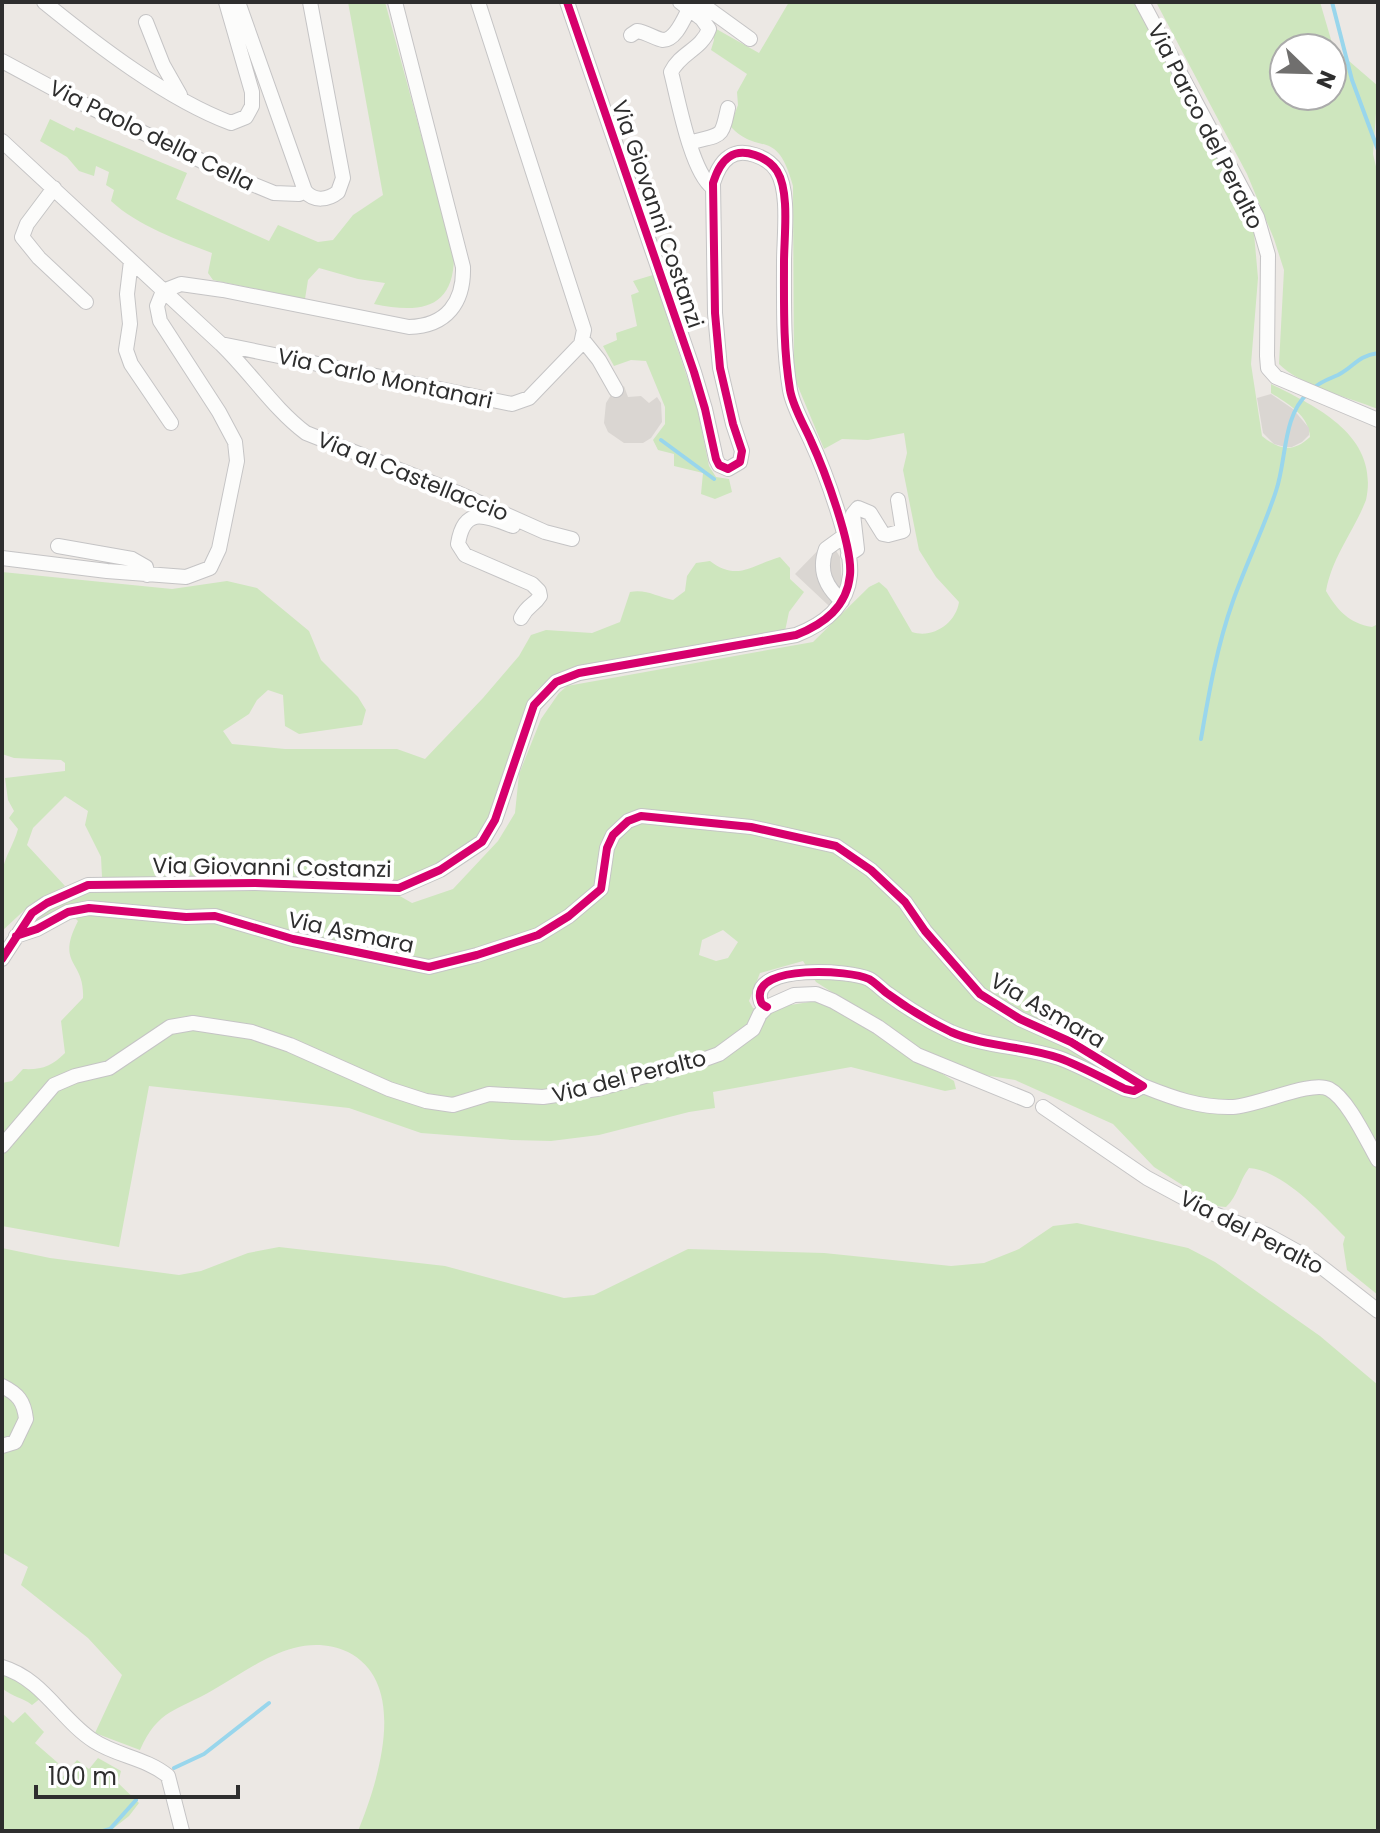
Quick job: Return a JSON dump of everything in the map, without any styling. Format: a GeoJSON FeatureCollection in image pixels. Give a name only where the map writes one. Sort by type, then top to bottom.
{"type":"FeatureCollection","features":[{"type":"Feature","properties":{"kind":"street"},"geometry":{"type":"LineString","coordinates":[[44,2],[97,45],[182,99],[231,123],[240,121],[250,112],[252,92],[226,2]]}},
{"type":"Feature","properties":{"kind":"street"},"geometry":{"type":"LineString","coordinates":[[238,2],[305,191]]}},
{"type":"Feature","properties":{"kind":"street","name":"Via Paolo della Cella"},"geometry":{"type":"LineString","coordinates":[[2,61],[69,97],[274,193],[299,194],[305,191],[315,198],[333,196],[338,192],[343,178],[310,2]]}},
{"type":"Feature","properties":{"kind":"street"},"geometry":{"type":"LineString","coordinates":[[2,558],[186,577],[210,568],[219,549],[237,461],[235,442],[160,321],[157,306],[163,291],[181,284],[223,290],[409,327],[426,325],[449,311],[462,290],[463,267],[395,2]]}},
{"type":"Feature","properties":{"kind":"street"},"geometry":{"type":"LineString","coordinates":[[478,2],[584,326],[583,340],[616,390]]}},
{"type":"Feature","properties":{"kind":"street","name":"Via Giovanni Costanzi"},"geometry":{"type":"LineString","coordinates":[[567,2],[694,372],[716,459],[719,465],[728,469],[740,462],[742,451],[720,368],[715,313],[712,187]]}},
{"type":"Feature","properties":{"kind":"street","name":"Via Parco del Peralto"},"geometry":{"type":"LineString","coordinates":[[1142,2],[1257,217],[1268,255],[1267,356],[1270,371],[1276,377],[1378,420]]}},
{"type":"Feature","properties":{"kind":"street"},"geometry":{"type":"LineString","coordinates":[[689,4],[709,29],[704,42],[677,61],[671,72],[689,143],[705,181],[712,187],[728,158],[749,153],[767,160],[780,177],[784,208],[786,359],[791,394],[816,451],[844,536],[850,576],[842,601],[824,579],[822,566],[826,549],[844,536]]}},
{"type":"Feature","properties":{"kind":"street"},"geometry":{"type":"LineString","coordinates":[[631,35],[637,31],[663,40],[669,38],[677,31],[689,4]]}},
{"type":"Feature","properties":{"kind":"street"},"geometry":{"type":"LineString","coordinates":[[689,4],[750,39]]}},
{"type":"Feature","properties":{"kind":"street"},"geometry":{"type":"LineString","coordinates":[[146,22],[163,65],[182,99]]}},
{"type":"Feature","properties":{"kind":"street"},"geometry":{"type":"LineString","coordinates":[[689,143],[721,134],[728,108]]}},
{"type":"Feature","properties":{"kind":"street"},"geometry":{"type":"LineString","coordinates":[[2,141],[221,344]]}},
{"type":"Feature","properties":{"kind":"street"},"geometry":{"type":"LineString","coordinates":[[54,188],[27,224],[22,237],[39,258],[86,302]]}},
{"type":"Feature","properties":{"kind":"street"},"geometry":{"type":"LineString","coordinates":[[131,261],[127,294],[130,324],[126,350],[131,364],[171,423]]}},
{"type":"Feature","properties":{"kind":"street","name":"Via Carlo Montanari"},"geometry":{"type":"LineString","coordinates":[[221,344],[512,404],[529,398],[583,340]]}},
{"type":"Feature","properties":{"kind":"street","name":"Via al Castellaccio"},"geometry":{"type":"LineString","coordinates":[[221,344],[288,418],[306,433],[460,494],[545,532],[572,539]]}},
{"type":"Feature","properties":{"kind":"street"},"geometry":{"type":"LineString","coordinates":[[848,555],[857,549],[853,514],[858,508],[870,513],[883,534],[903,531],[898,500]]}},
{"type":"Feature","properties":{"kind":"street","name":"Via al Castellaccio"},"geometry":{"type":"LineString","coordinates":[[521,618],[527,607],[536,602],[539,591],[532,584],[465,555],[459,548],[459,538],[469,520],[482,515],[539,536],[545,532]]}},
{"type":"Feature","properties":{"kind":"street"},"geometry":{"type":"LineString","coordinates":[[58,546],[132,559],[146,567],[147,575]]}},
{"type":"Feature","properties":{"kind":"street","name":"Via Giovanni Costanzi"},"geometry":{"type":"LineString","coordinates":[[2,959],[32,913],[88,885],[255,883],[399,888],[440,870],[482,842],[495,820],[534,705],[556,682],[579,673],[796,635],[828,618],[842,601]]}},
{"type":"Feature","properties":{"kind":"street","name":"Via Asmara"},"geometry":{"type":"LineString","coordinates":[[16,936],[37,929],[68,912],[89,908],[186,917],[215,916],[293,939],[429,967],[538,935],[569,916],[601,889],[607,848],[613,835],[628,821],[648,815],[751,827],[836,846],[871,870],[905,902],[925,931],[980,994],[1020,1019],[1071,1042],[1143,1086],[1134,1091],[1125,1089],[1059,1058],[952,1033],[868,979],[846,973],[778,975],[763,985],[759,994],[761,1003],[767,1007]]}},
{"type":"Feature","properties":{"kind":"street"},"geometry":{"type":"LineString","coordinates":[[767,1007],[794,995],[816,994],[853,1012],[928,1060],[1027,1100]]}},
{"type":"Feature","properties":{"kind":"street","name":"Via del Peralto"},"geometry":{"type":"LineString","coordinates":[[2,1146],[54,1085],[109,1068],[170,1027],[193,1023],[252,1032],[290,1045],[389,1089],[426,1101],[453,1105],[489,1094],[543,1097],[597,1089],[697,1062],[719,1054],[753,1029],[767,1007]]}},
{"type":"Feature","properties":{"kind":"street"},"geometry":{"type":"LineString","coordinates":[[1143,1086],[1193,1105],[1235,1107],[1313,1086],[1327,1088],[1339,1096],[1378,1160]]}},
{"type":"Feature","properties":{"kind":"street","name":"Via del Peralto"},"geometry":{"type":"LineString","coordinates":[[1043,1107],[1147,1178],[1212,1213],[1267,1235],[1314,1261],[1378,1311]]}},
{"type":"Feature","properties":{"kind":"street"},"geometry":{"type":"LineString","coordinates":[[2,1386],[17,1393],[26,1419],[15,1442],[2,1446]]}},
{"type":"Feature","properties":{"kind":"street"},"geometry":{"type":"LineString","coordinates":[[2,1667],[28,1679],[96,1743],[150,1764],[168,1776],[182,1831]]}},
{"type":"Feature","properties":{"kind":"green space"},"geometry":{"type":"Polygon","coordinates":[[[348,2],[385,2],[454,256],[448,288],[430,304],[405,308],[374,304],[385,283],[319,268],[308,280],[305,299],[213,280],[208,273],[212,253],[133,218],[111,201],[114,190],[106,185],[109,172],[96,166],[94,176],[79,171],[67,157],[40,141],[50,119],[74,131],[76,127],[187,173],[176,199],[269,241],[278,225],[318,242],[333,240],[353,215],[383,195],[348,2]]]}},
{"type":"Feature","properties":{"kind":"green space"},"geometry":{"type":"Polygon","coordinates":[[[789,2],[1138,2],[1253,222],[1258,278],[1251,364],[1262,436],[1286,448],[1298,446],[1310,437],[1306,422],[1271,393],[1271,384],[1306,402],[1340,426],[1354,441],[1368,477],[1366,500],[1338,555],[1326,591],[1351,619],[1372,627],[1378,624],[1378,1295],[1347,1270],[1343,1244],[1345,1237],[1313,1205],[1275,1177],[1249,1168],[1230,1203],[1226,1207],[1215,1206],[1154,1167],[1113,1124],[1015,1080],[978,1074],[921,1049],[816,982],[803,961],[760,973],[749,1001],[753,1008],[768,1013],[790,1005],[816,1001],[845,1014],[954,1081],[956,1089],[945,1091],[851,1067],[713,1092],[715,1108],[599,1135],[551,1141],[421,1133],[349,1108],[149,1086],[119,1247],[2,1226],[2,1083],[12,1081],[23,1069],[51,1064],[65,1053],[61,1021],[83,998],[80,976],[69,947],[78,921],[75,918],[36,926],[33,921],[52,905],[85,889],[309,889],[398,895],[412,903],[453,889],[498,841],[515,813],[519,774],[541,719],[567,686],[813,642],[869,587],[879,582],[887,589],[912,632],[935,631],[953,617],[959,602],[936,577],[919,550],[903,470],[907,453],[904,433],[868,440],[842,439],[824,449],[794,377],[793,186],[787,167],[774,149],[750,140],[730,126],[738,105],[737,92],[747,74],[711,50],[714,40],[711,26],[759,53],[789,2]],[[723,930],[702,940],[699,955],[716,961],[728,958],[738,942],[723,930]]]}},
{"type":"Feature","properties":{"kind":"green space"},"geometry":{"type":"Polygon","coordinates":[[[1156,2],[1320,2],[1329,32],[1268,32],[1268,112],[1348,112],[1348,60],[1378,86],[1373,154],[1378,175],[1378,409],[1312,385],[1279,364],[1284,270],[1247,174],[1156,2]]]}},
{"type":"Feature","properties":{"kind":"green space"},"geometry":{"type":"Polygon","coordinates":[[[653,275],[697,407],[709,466],[716,477],[729,479],[732,492],[715,499],[701,494],[703,473],[674,466],[674,454],[658,450],[653,440],[665,424],[665,407],[646,361],[631,360],[614,366],[603,346],[617,340],[616,333],[637,326],[631,295],[639,292],[633,281],[653,275]]]}},
{"type":"Feature","properties":{"kind":"green space"},"geometry":{"type":"Polygon","coordinates":[[[780,557],[790,568],[790,579],[804,592],[789,612],[785,631],[577,667],[552,677],[537,690],[529,701],[489,817],[477,838],[437,864],[397,882],[254,877],[102,877],[101,857],[85,825],[88,811],[65,796],[33,828],[27,845],[65,886],[31,904],[2,931],[2,872],[18,829],[9,818],[14,811],[8,800],[5,778],[65,771],[65,763],[61,760],[14,758],[2,754],[2,572],[172,589],[227,581],[257,588],[309,631],[321,660],[358,697],[366,710],[362,725],[299,734],[285,726],[283,695],[268,690],[257,700],[249,714],[223,731],[232,744],[285,749],[397,749],[425,759],[519,656],[531,635],[546,630],[592,633],[620,622],[630,592],[647,592],[673,600],[685,591],[687,576],[696,563],[710,561],[737,571],[780,557]]]}},
{"type":"Feature","properties":{"kind":"green space"},"geometry":{"type":"Polygon","coordinates":[[[1077,1223],[1188,1248],[1215,1262],[1320,1336],[1378,1385],[1378,1831],[358,1831],[380,1761],[384,1710],[379,1687],[367,1667],[348,1652],[321,1645],[283,1651],[170,1712],[154,1726],[140,1750],[95,1733],[122,1675],[88,1638],[21,1585],[28,1567],[2,1552],[2,1248],[50,1258],[179,1275],[201,1271],[248,1253],[279,1247],[445,1266],[564,1298],[594,1295],[688,1249],[824,1253],[951,1266],[984,1263],[1019,1249],[1053,1226],[1077,1223]]]}},
{"type":"Feature","properties":{"kind":"green space"},"geometry":{"type":"Polygon","coordinates":[[[2,1672],[23,1680],[41,1698],[32,1705],[6,1691],[2,1688],[2,1672]]]}},
{"type":"Feature","properties":{"kind":"green space"},"geometry":{"type":"Polygon","coordinates":[[[25,1712],[44,1732],[35,1743],[58,1763],[52,1771],[60,1780],[77,1760],[89,1769],[98,1758],[121,1771],[118,1783],[139,1803],[129,1816],[110,1831],[2,1831],[2,1713],[13,1723],[25,1712]]]}},
{"type":"Feature","properties":{"kind":"shaded area"},"geometry":{"type":"Polygon","coordinates":[[[624,386],[628,397],[641,396],[649,403],[657,397],[661,403],[662,422],[651,438],[643,443],[624,443],[608,432],[604,423],[606,403],[624,386]]]}},
{"type":"Feature","properties":{"kind":"shaded area"},"geometry":{"type":"Polygon","coordinates":[[[1271,394],[1293,409],[1309,428],[1309,435],[1302,442],[1285,447],[1274,444],[1263,433],[1257,398],[1271,394]]]}},
{"type":"Feature","properties":{"kind":"shaded area"},"geometry":{"type":"Polygon","coordinates":[[[829,539],[840,557],[842,585],[831,605],[795,574],[829,539]]]}},
{"type":"Feature","properties":{"kind":"waterway"},"geometry":{"type":"LineString","coordinates":[[1332,2],[1352,80],[1378,150]]}},
{"type":"Feature","properties":{"kind":"waterway"},"geometry":{"type":"LineString","coordinates":[[1315,387],[1361,359],[1378,353]]}},
{"type":"Feature","properties":{"kind":"waterway"},"geometry":{"type":"LineString","coordinates":[[1201,739],[1227,618],[1276,491],[1289,426],[1308,393]]}},
{"type":"Feature","properties":{"kind":"waterway"},"geometry":{"type":"LineString","coordinates":[[661,440],[714,479]]}},
{"type":"Feature","properties":{"kind":"waterway"},"geometry":{"type":"LineString","coordinates":[[174,1768],[204,1754],[269,1703]]}},
{"type":"Feature","properties":{"kind":"waterway"},"geometry":{"type":"LineString","coordinates":[[103,1831],[110,1829],[136,1800]]}},
{"type":"Feature","properties":{"kind":"cycle path"},"geometry":{"type":"LineString","coordinates":[[2,959],[32,913],[88,885],[255,883],[399,888],[440,870],[482,842],[495,820],[534,705],[556,682],[579,673],[796,635],[825,620],[839,605],[850,575],[847,546],[823,470],[790,390],[784,326],[785,202],[777,171],[755,155],[735,154],[723,162],[713,183],[715,313],[720,368],[742,451],[740,462],[728,469],[719,465],[716,459],[694,372],[567,2]]}},
{"type":"Feature","properties":{"kind":"cycle path"},"geometry":{"type":"LineString","coordinates":[[16,936],[37,929],[68,912],[89,908],[186,917],[215,916],[293,939],[429,967],[538,935],[569,916],[601,889],[607,848],[613,835],[628,821],[641,816],[751,827],[836,846],[871,870],[905,902],[925,931],[980,994],[1020,1019],[1071,1042],[1143,1086],[1134,1091],[1125,1089],[1059,1058],[977,1041],[951,1032],[911,1010],[869,979],[859,976],[806,972],[772,979],[762,987],[760,998],[767,1007]]}}]}
